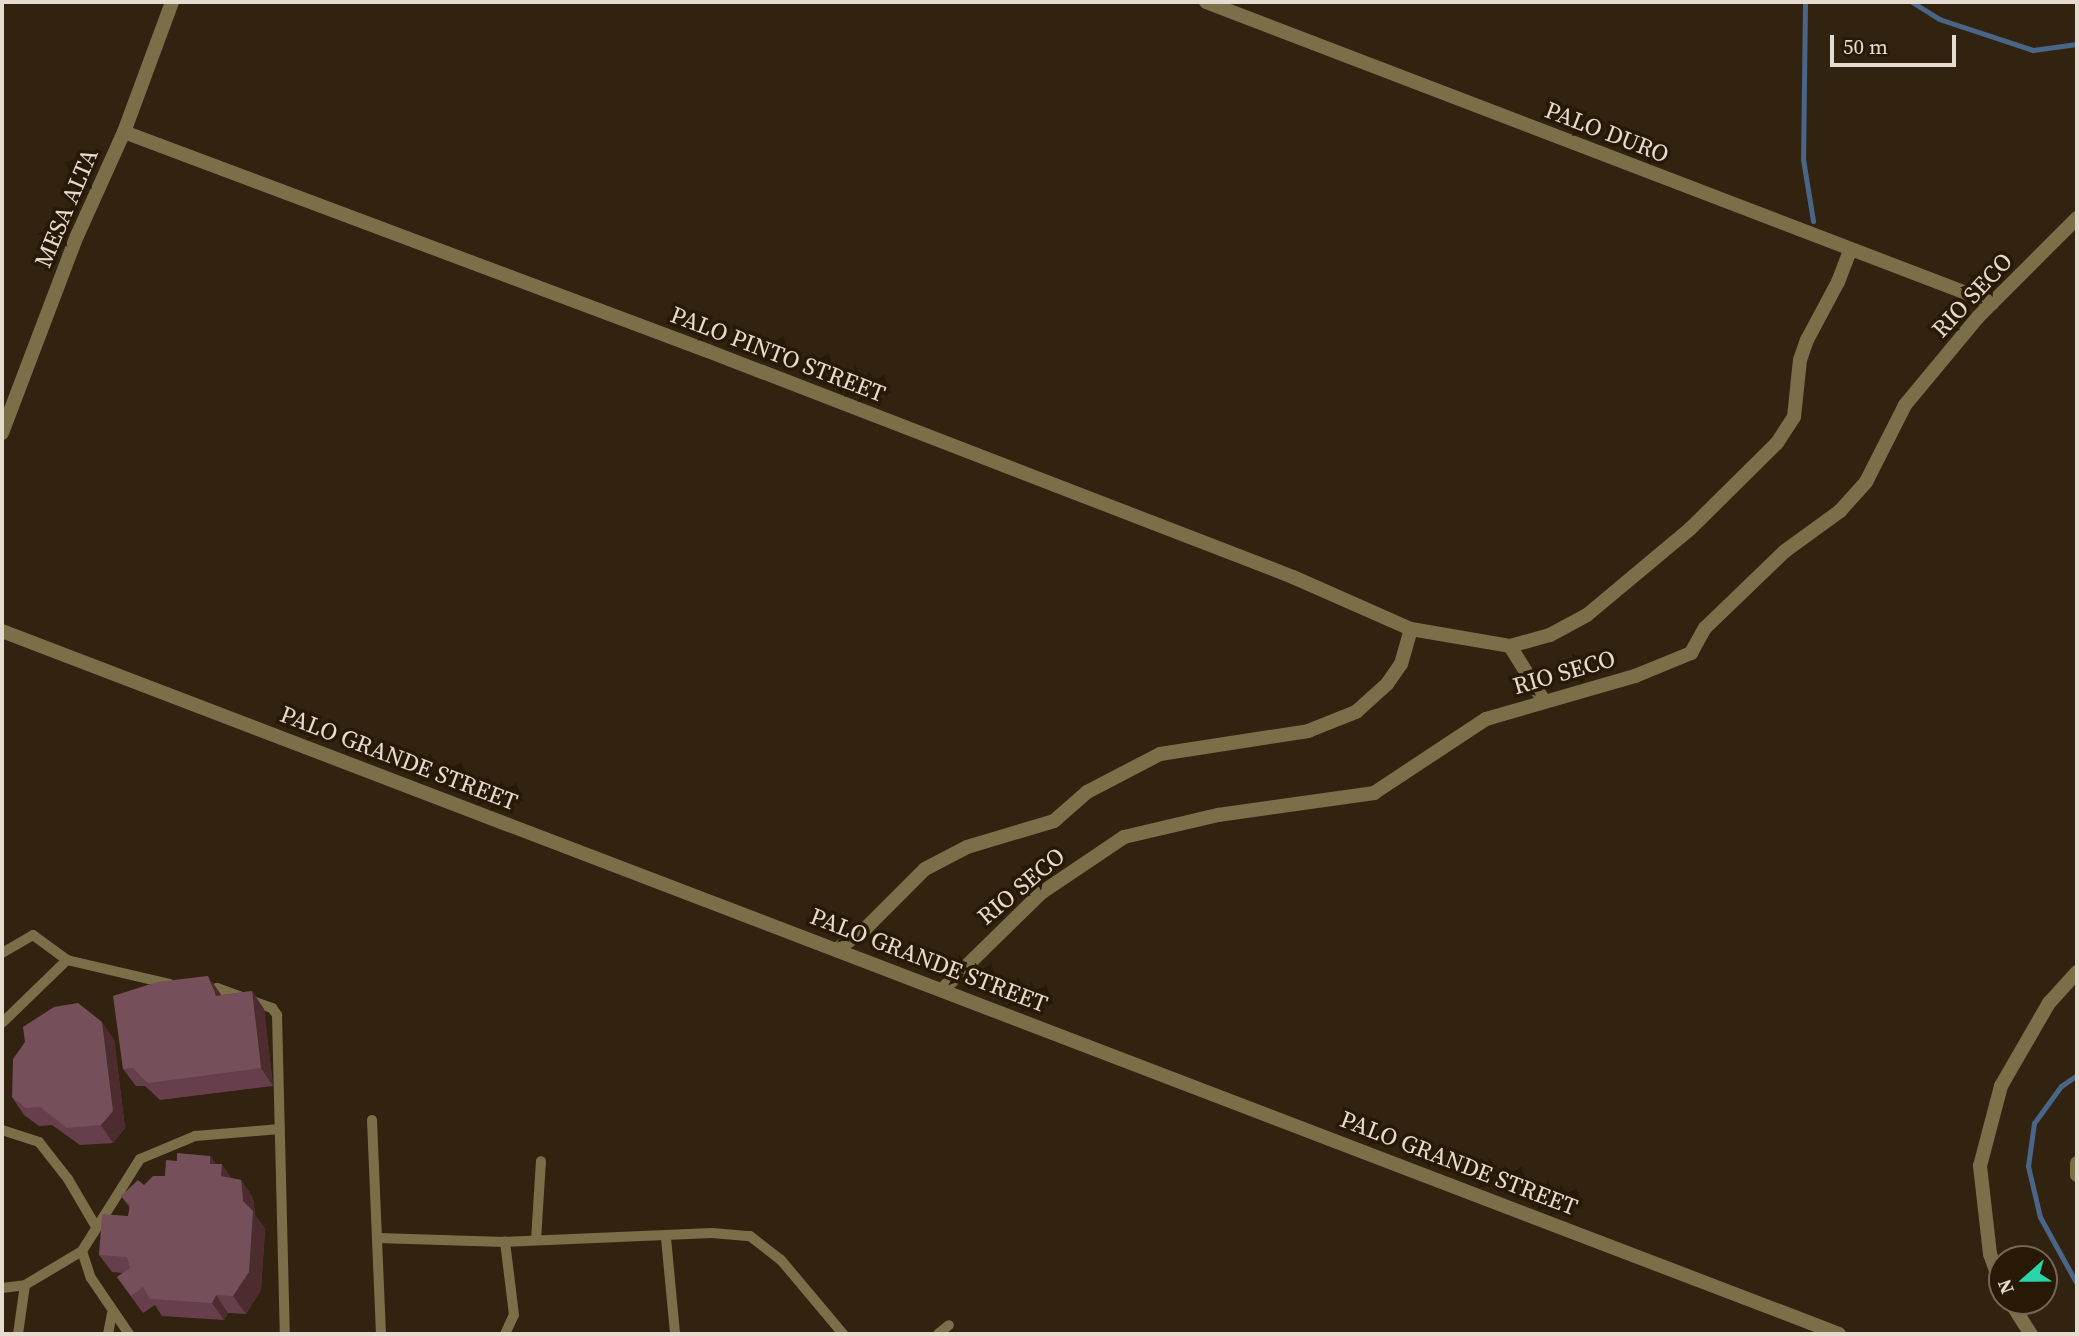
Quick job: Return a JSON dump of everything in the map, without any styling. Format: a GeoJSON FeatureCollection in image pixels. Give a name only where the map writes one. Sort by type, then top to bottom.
{"type":"FeatureCollection","features":[{"type":"Feature","properties":{"kind":"street","name":"MESA ALTA"},"geometry":{"type":"LineString","coordinates":[[2,433],[77,236],[124,132],[172,2]]}},
{"type":"Feature","properties":{"kind":"street","name":"PALO DURO"},"geometry":{"type":"LineString","coordinates":[[1206,2],[1992,303]]}},
{"type":"Feature","properties":{"kind":"street","name":"PALO PINTO STREET"},"geometry":{"type":"LineString","coordinates":[[124,132],[721,356],[1293,577],[1411,629]]}},
{"type":"Feature","properties":{"kind":"street","name":"RIO SECO"},"geometry":{"type":"LineString","coordinates":[[942,990],[1021,910],[1124,837],[1219,815],[1374,793],[1486,719],[1635,676],[1691,653],[1705,628],[1785,551],[1840,511],[1866,482],[1905,405],[1992,303],[2077,218]]}},
{"type":"Feature","properties":{"kind":"street","name":"RIO SECO"},"geometry":{"type":"LineString","coordinates":[[839,948],[865,929],[925,869],[967,847],[1054,821],[1087,792],[1160,754],[1308,731],[1356,712],[1387,684],[1401,664],[1411,629],[1510,646],[1550,635],[1587,615],[1690,529],[1777,443],[1794,417],[1800,360],[1807,340],[1838,282],[1850,250]]}},
{"type":"Feature","properties":{"kind":"street","name":"PALO GRANDE STREET"},"geometry":{"type":"LineString","coordinates":[[2,631],[839,948],[1839,1334]]}},
{"type":"Feature","properties":{"kind":"street"},"geometry":{"type":"LineString","coordinates":[[1510,646],[1544,702]]}},
{"type":"Feature","properties":{"kind":"street"},"geometry":{"type":"LineString","coordinates":[[1989,1245],[1980,1166],[2001,1086],[2049,1003],[2077,972]]}},
{"type":"Feature","properties":{"kind":"street"},"geometry":{"type":"LineString","coordinates":[[2077,1163],[2077,1175]]}},
{"type":"Feature","properties":{"kind":"street"},"geometry":{"type":"LineString","coordinates":[[2019,1315],[2031,1334]]}},
{"type":"Feature","properties":{"kind":"lane"},"geometry":{"type":"LineString","coordinates":[[2,953],[33,935],[67,960],[180,987]]}},
{"type":"Feature","properties":{"kind":"lane"},"geometry":{"type":"LineString","coordinates":[[2,1023],[67,960]]}},
{"type":"Feature","properties":{"kind":"lane"},"geometry":{"type":"LineString","coordinates":[[193,990],[205,993],[217,988],[272,1008],[277,1015],[285,1334]]}},
{"type":"Feature","properties":{"kind":"lane"},"geometry":{"type":"LineString","coordinates":[[372,1120],[381,1334]]}},
{"type":"Feature","properties":{"kind":"lane"},"geometry":{"type":"LineString","coordinates":[[2,1288],[25,1285],[82,1251],[140,1159],[195,1136],[280,1129]]}},
{"type":"Feature","properties":{"kind":"lane"},"geometry":{"type":"LineString","coordinates":[[2,1130],[39,1142],[68,1179],[96,1227]]}},
{"type":"Feature","properties":{"kind":"lane"},"geometry":{"type":"LineString","coordinates":[[536,1240],[541,1161]]}},
{"type":"Feature","properties":{"kind":"lane"},"geometry":{"type":"LineString","coordinates":[[379,1238],[505,1242],[666,1238],[712,1233],[750,1236],[781,1260],[843,1334]]}},
{"type":"Feature","properties":{"kind":"lane"},"geometry":{"type":"LineString","coordinates":[[666,1238],[675,1334]]}},
{"type":"Feature","properties":{"kind":"lane"},"geometry":{"type":"LineString","coordinates":[[505,1242],[514,1315],[505,1334]]}},
{"type":"Feature","properties":{"kind":"lane"},"geometry":{"type":"LineString","coordinates":[[82,1251],[90,1278],[128,1334]]}},
{"type":"Feature","properties":{"kind":"lane"},"geometry":{"type":"LineString","coordinates":[[18,1334],[25,1285]]}},
{"type":"Feature","properties":{"kind":"lane"},"geometry":{"type":"LineString","coordinates":[[108,1334],[112,1313]]}},
{"type":"Feature","properties":{"kind":"lane"},"geometry":{"type":"LineString","coordinates":[[938,1334],[949,1325]]}},
{"type":"Feature","properties":{"kind":"building"},"geometry":{"type":"Polygon","coordinates":[[[208,976],[216,996],[252,991],[261,1068],[148,1083],[133,1068],[123,1069],[113,996],[157,982],[208,976]]]}},
{"type":"Feature","properties":{"kind":"building"},"geometry":{"type":"Polygon","coordinates":[[[78,1003],[102,1022],[113,1111],[101,1125],[67,1128],[40,1107],[26,1108],[12,1097],[13,1059],[25,1042],[23,1027],[54,1007],[78,1003]]]}},
{"type":"Feature","properties":{"kind":"building"},"geometry":{"type":"Polygon","coordinates":[[[177,1153],[210,1156],[210,1164],[222,1164],[221,1176],[241,1180],[243,1201],[253,1211],[249,1272],[233,1296],[216,1295],[212,1303],[150,1299],[143,1287],[131,1296],[117,1277],[130,1268],[127,1257],[99,1255],[102,1214],[128,1216],[130,1205],[121,1196],[138,1180],[144,1185],[153,1176],[165,1176],[166,1160],[177,1161],[177,1153]]]}},
{"type":"Feature","properties":{"kind":"waterway"},"geometry":{"type":"LineString","coordinates":[[1805,2],[1803,159],[1813,221]]}},
{"type":"Feature","properties":{"kind":"waterway"},"geometry":{"type":"LineString","coordinates":[[1912,2],[1939,19],[2033,50],[2077,44]]}},
{"type":"Feature","properties":{"kind":"waterway"},"geometry":{"type":"LineString","coordinates":[[2077,1075],[2061,1086],[2034,1123],[2028,1166],[2040,1217],[2077,1284]]}}]}
